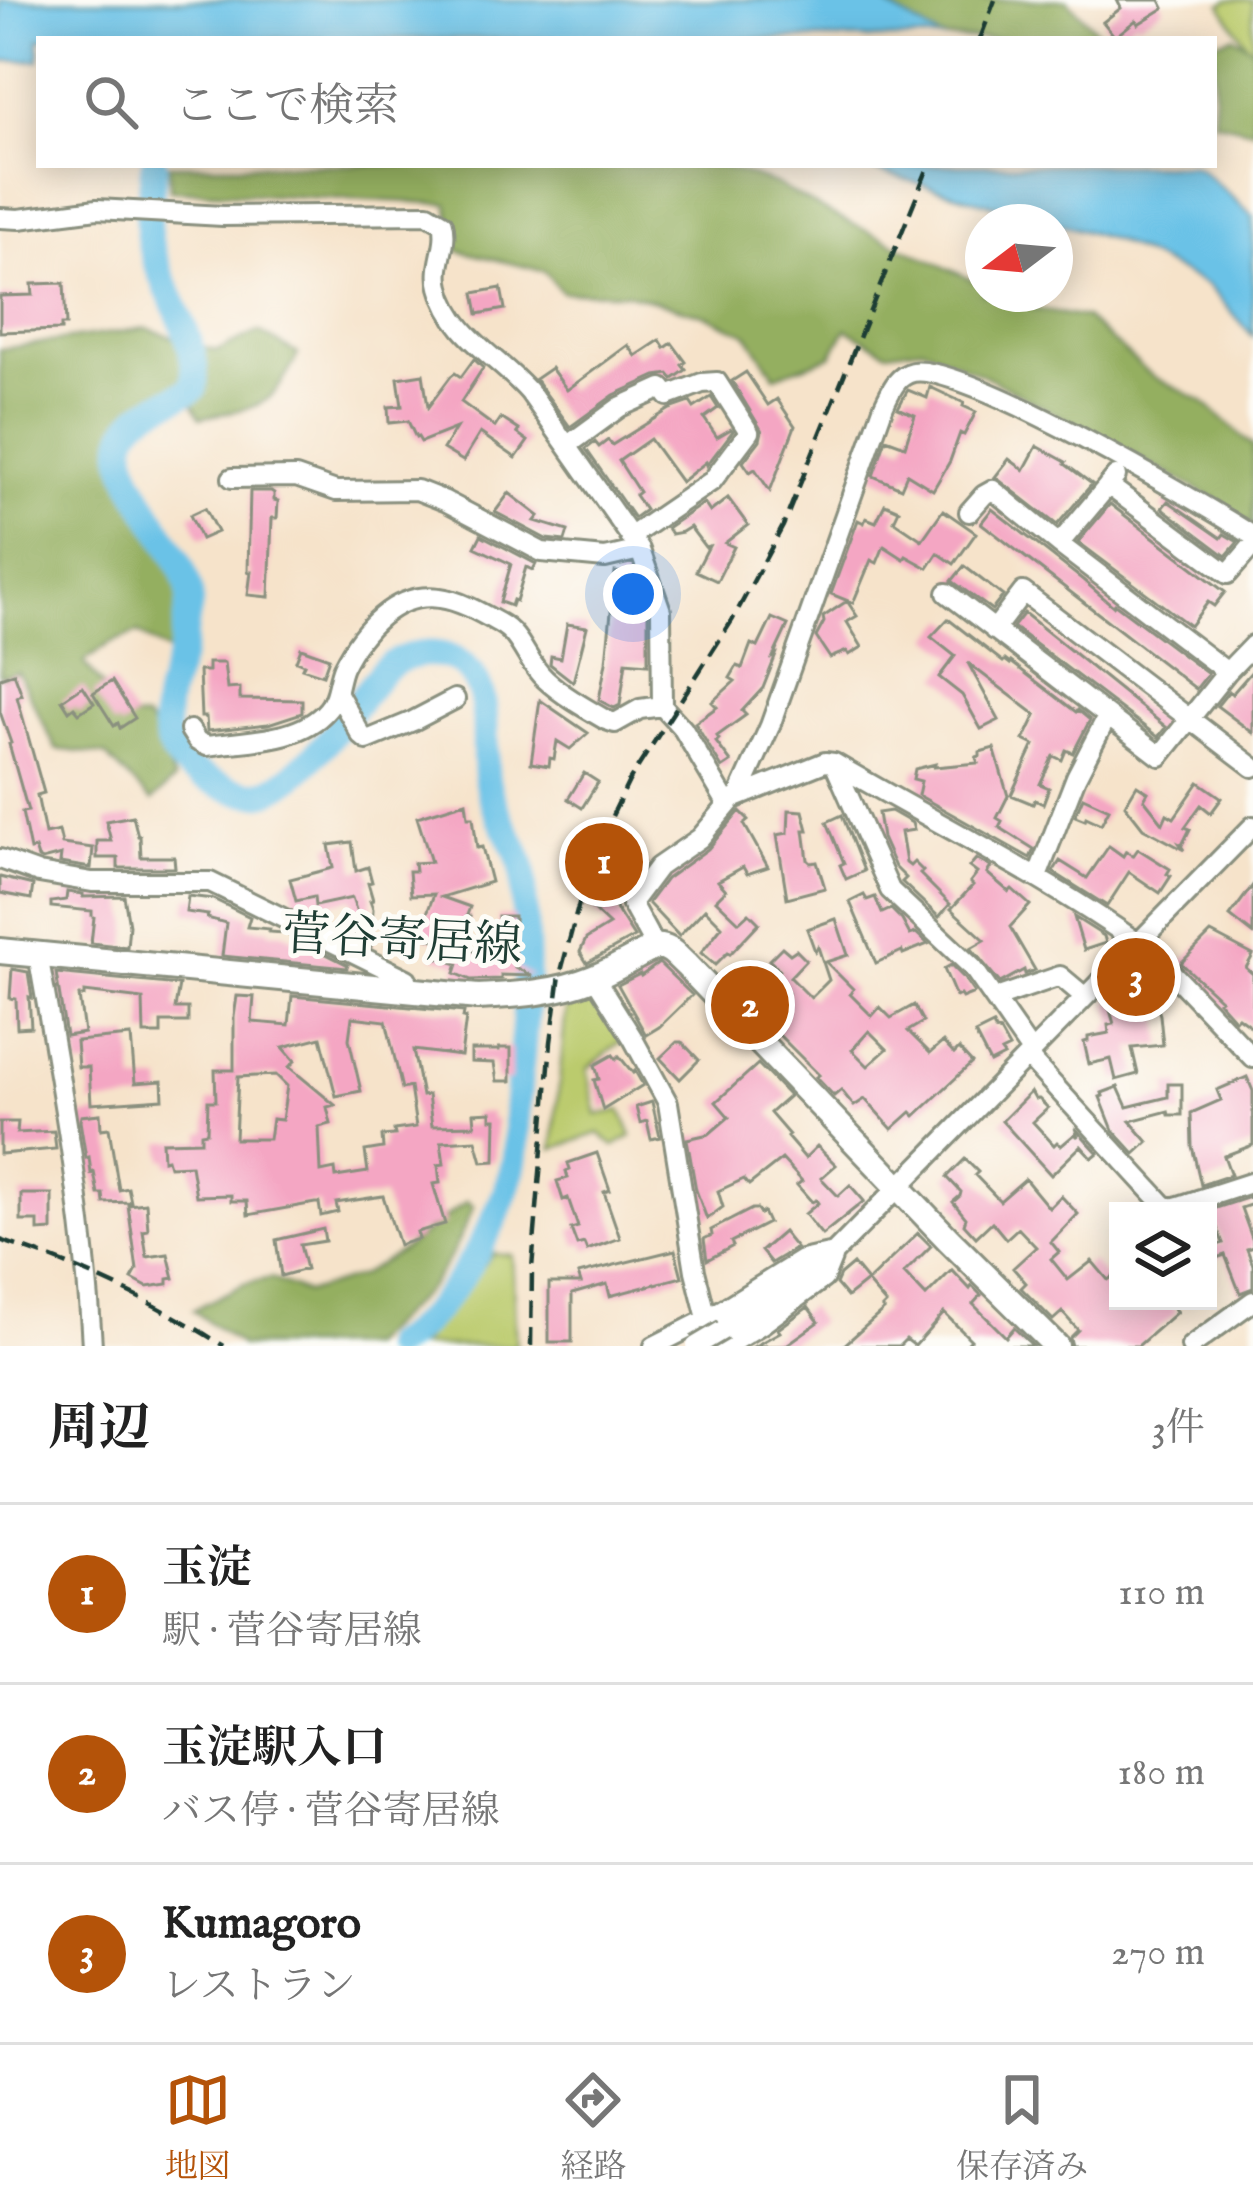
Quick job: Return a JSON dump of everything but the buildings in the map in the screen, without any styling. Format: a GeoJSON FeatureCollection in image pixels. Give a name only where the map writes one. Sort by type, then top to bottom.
{"type":"FeatureCollection","features":[{"type":"Feature","properties":{"kind":"main road","name":"菅谷寄居線"},"geometry":{"type":"LineString","coordinates":[[0,951],[478,997],[544,992],[596,978],[655,947]]}},
{"type":"Feature","properties":{"kind":"main road"},"geometry":{"type":"LineString","coordinates":[[655,947],[669,949],[686,965],[1056,1346]]}},
{"type":"Feature","properties":{"kind":"street"},"geometry":{"type":"LineString","coordinates":[[0,218],[97,209],[223,216],[428,214],[442,223],[447,237],[439,272],[447,304],[470,340],[520,381],[635,544],[661,611],[662,706],[733,800]]}},
{"type":"Feature","properties":{"kind":"street"},"geometry":{"type":"LineString","coordinates":[[655,947],[633,912],[632,898],[658,867],[700,838],[733,800],[770,726],[884,405],[894,384],[908,373],[927,371],[950,377],[1016,404],[1195,498],[1253,536]]}},
{"type":"Feature","properties":{"kind":"street"},"geometry":{"type":"LineString","coordinates":[[232,478],[296,477],[336,491],[417,490],[542,552],[604,558],[635,544],[712,481],[749,432],[717,382],[702,383],[668,396],[662,388],[620,407],[568,445]]}},
{"type":"Feature","properties":{"kind":"street"},"geometry":{"type":"LineString","coordinates":[[1059,544],[1126,463]]}},
{"type":"Feature","properties":{"kind":"street"},"geometry":{"type":"LineString","coordinates":[[1108,484],[1228,574],[1253,545]]}},
{"type":"Feature","properties":{"kind":"street"},"geometry":{"type":"LineString","coordinates":[[969,512],[993,490],[1227,672]]}},
{"type":"Feature","properties":{"kind":"street"},"geometry":{"type":"LineString","coordinates":[[994,630],[1023,592],[1253,766]]}},
{"type":"Feature","properties":{"kind":"street"},"geometry":{"type":"LineString","coordinates":[[947,593],[1160,756],[1253,645]]}},
{"type":"Feature","properties":{"kind":"street"},"geometry":{"type":"LineString","coordinates":[[455,699],[367,740],[340,697],[340,674],[374,622],[402,602],[444,598],[504,625],[544,679],[606,720],[615,723],[640,709],[662,706]]}},
{"type":"Feature","properties":{"kind":"street"},"geometry":{"type":"LineString","coordinates":[[190,730],[207,746],[301,730],[340,697]]}},
{"type":"Feature","properties":{"kind":"street"},"geometry":{"type":"LineString","coordinates":[[1037,877],[1076,778],[1107,717]]}},
{"type":"Feature","properties":{"kind":"street"},"geometry":{"type":"LineString","coordinates":[[733,800],[825,761],[834,763],[1037,877],[1139,943],[1253,1058]]}},
{"type":"Feature","properties":{"kind":"street"},"geometry":{"type":"LineString","coordinates":[[834,763],[890,890],[973,968],[1030,1055],[1163,1205],[1179,1206],[1253,1182]]}},
{"type":"Feature","properties":{"kind":"street"},"geometry":{"type":"LineString","coordinates":[[696,1346],[834,1253],[1253,826]]}},
{"type":"Feature","properties":{"kind":"street"},"geometry":{"type":"LineString","coordinates":[[0,860],[92,882],[210,882],[407,979],[404,989]]}},
{"type":"Feature","properties":{"kind":"street"},"geometry":{"type":"LineString","coordinates":[[38,954],[75,1169],[92,1346]]}},
{"type":"Feature","properties":{"kind":"street"},"geometry":{"type":"LineString","coordinates":[[995,998],[1060,976],[1085,997]]}},
{"type":"Feature","properties":{"kind":"street"},"geometry":{"type":"LineString","coordinates":[[596,978],[668,1103],[694,1271],[717,1335]]}},
{"type":"Feature","properties":{"kind":"street"},"geometry":{"type":"LineString","coordinates":[[1191,1346],[1253,1300]]}},
{"type":"Feature","properties":{"kind":"street"},"geometry":{"type":"LineString","coordinates":[[654,1346],[717,1335]]}},
{"type":"Feature","properties":{"kind":"green space"},"geometry":{"type":"Polygon","coordinates":[[[872,0],[1067,0],[1102,36],[937,36],[872,0]]]}},
{"type":"Feature","properties":{"kind":"green space"},"geometry":{"type":"Polygon","coordinates":[[[1228,0],[1253,0],[1253,54],[1221,5],[1228,0]]]}},
{"type":"Feature","properties":{"kind":"green space"},"geometry":{"type":"Polygon","coordinates":[[[1234,36],[1253,48],[1253,130],[1217,122],[1217,41],[1234,36]]]}},
{"type":"Feature","properties":{"kind":"green space"},"geometry":{"type":"Polygon","coordinates":[[[169,168],[727,168],[775,184],[965,277],[965,312],[1052,312],[1085,318],[1152,376],[1202,401],[1253,446],[1253,526],[1215,499],[923,347],[888,352],[846,329],[831,356],[775,376],[747,334],[707,316],[626,293],[562,292],[544,271],[456,250],[448,204],[170,190],[169,168]]]}},
{"type":"Feature","properties":{"kind":"green space"},"geometry":{"type":"Polygon","coordinates":[[[146,328],[216,351],[259,332],[298,354],[279,387],[250,408],[200,418],[190,397],[168,399],[136,411],[122,427],[120,478],[177,570],[186,598],[185,613],[174,656],[138,633],[111,642],[84,662],[119,718],[145,719],[152,726],[174,780],[152,801],[105,755],[56,749],[18,672],[0,676],[0,349],[146,328]]]}},
{"type":"Feature","properties":{"kind":"green space"},"geometry":{"type":"Polygon","coordinates":[[[593,987],[625,1038],[587,1069],[597,1115],[621,1110],[632,1136],[614,1146],[599,1133],[553,1149],[567,996],[593,987]]]}},
{"type":"Feature","properties":{"kind":"green space"},"geometry":{"type":"Polygon","coordinates":[[[467,1201],[474,1207],[430,1287],[368,1346],[241,1346],[193,1310],[244,1284],[271,1278],[306,1293],[360,1276],[467,1201]]]}},
{"type":"Feature","properties":{"kind":"green space"},"geometry":{"type":"Polygon","coordinates":[[[493,1253],[512,1255],[516,1346],[419,1346],[493,1253]]]}},
{"type":"Feature","properties":{"kind":"water"},"geometry":{"type":"Polygon","coordinates":[[[0,0],[877,0],[937,36],[36,36],[36,60],[0,61],[0,0]]]}},
{"type":"Feature","properties":{"kind":"water"},"geometry":{"type":"Polygon","coordinates":[[[866,168],[1198,168],[1253,216],[1253,336],[1207,285],[1114,240],[1073,228],[1073,204],[990,204],[866,168]]]}},
{"type":"Feature","properties":{"kind":"waterway"},"geometry":{"type":"LineString","coordinates":[[154,168],[150,242],[192,350],[194,388],[134,421],[124,441],[124,457],[189,590],[182,649],[166,706],[166,735],[173,751],[191,770],[221,785],[245,792],[269,791],[315,755],[382,671],[412,656],[445,656],[465,667],[480,691],[487,781],[523,870],[526,1003],[516,1152],[509,1183],[486,1236],[452,1290],[413,1332],[393,1346]]}},
{"type":"Feature","properties":{"kind":"railway"},"geometry":{"type":"LineString","coordinates":[[981,36],[995,0]]}},
{"type":"Feature","properties":{"kind":"railway"},"geometry":{"type":"LineString","coordinates":[[531,1346],[532,1268],[551,1042],[560,975],[582,892],[629,781],[733,619],[783,526],[928,168]]}},
{"type":"Feature","properties":{"kind":"railway"},"geometry":{"type":"LineString","coordinates":[[0,1240],[115,1286],[224,1346]]}},
{"type":"Feature","properties":{"kind":"place","name":"玉淀"},"geometry":{"type":"Point","coordinates":[604,862]}},
{"type":"Feature","properties":{"kind":"place","name":"Kumagoro"},"geometry":{"type":"Point","coordinates":[1136,977]}},
{"type":"Feature","properties":{"kind":"place","name":"玉淀駅入口"},"geometry":{"type":"Point","coordinates":[750,1005]}}]}
